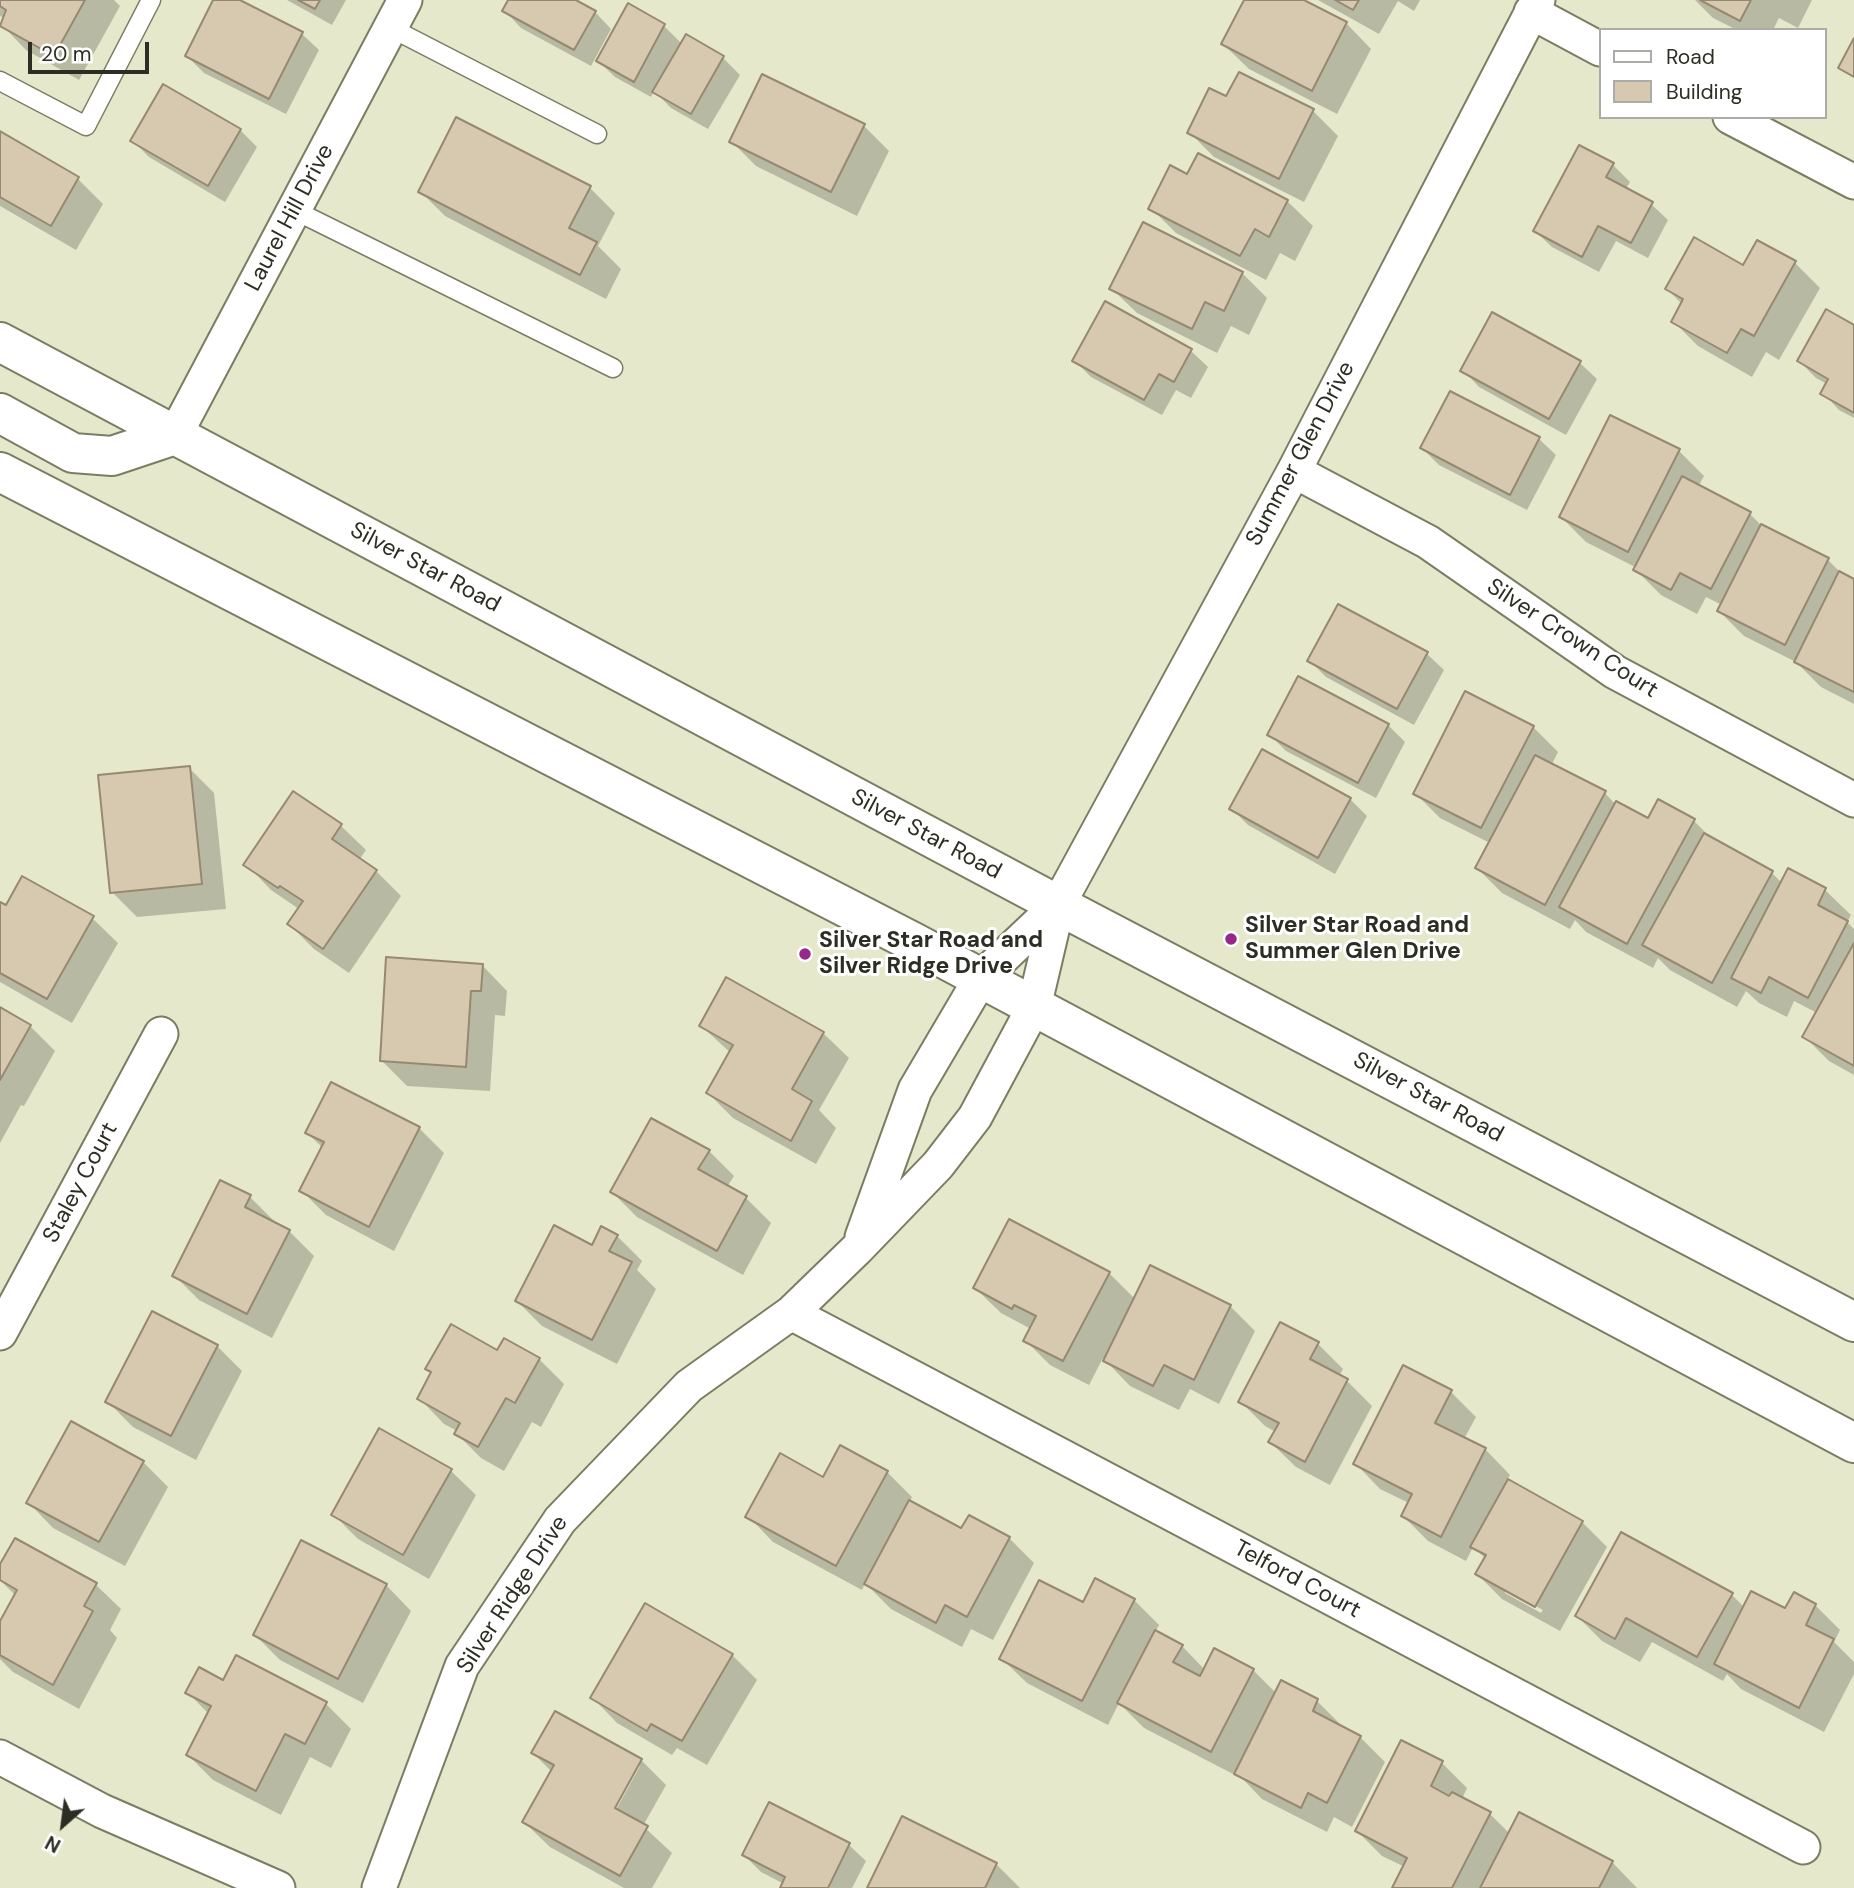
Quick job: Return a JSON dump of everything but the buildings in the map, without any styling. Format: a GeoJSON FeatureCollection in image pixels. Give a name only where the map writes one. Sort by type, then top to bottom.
{"type":"FeatureCollection","features":[{"type":"Feature","properties":{"kind":"main road","name":"Silver Star Road"},"geometry":{"type":"LineString","coordinates":[[0,342],[1058,905],[1854,1322]]}},
{"type":"Feature","properties":{"kind":"main road"},"geometry":{"type":"LineString","coordinates":[[0,413],[73,453],[112,456],[174,435]]}},
{"type":"Feature","properties":{"kind":"main road"},"geometry":{"type":"LineString","coordinates":[[0,472],[981,978],[1854,1442]]}},
{"type":"Feature","properties":{"kind":"street"},"geometry":{"type":"LineString","coordinates":[[1534,6],[1598,48]]}},
{"type":"Feature","properties":{"kind":"street","name":"Summer Glen Drive"},"geometry":{"type":"LineString","coordinates":[[1058,905],[1294,471],[1534,6]]}},
{"type":"Feature","properties":{"kind":"street","name":"Laurel Hill Drive"},"geometry":{"type":"LineString","coordinates":[[174,435],[398,14]]}},
{"type":"Feature","properties":{"kind":"street"},"geometry":{"type":"LineString","coordinates":[[1734,119],[1854,183]]}},
{"type":"Feature","properties":{"kind":"street","name":"Silver Crown Court"},"geometry":{"type":"LineString","coordinates":[[1294,471],[1428,542],[1615,673],[1854,800]]}},
{"type":"Feature","properties":{"kind":"street","name":"Silver Ridge Drive"},"geometry":{"type":"LineString","coordinates":[[857,1250],[915,1090],[981,978],[1058,905]]}},
{"type":"Feature","properties":{"kind":"street","name":"Silver Ridge Drive"},"geometry":{"type":"LineString","coordinates":[[379,1888],[462,1666],[560,1520],[689,1386],[792,1313],[938,1165],[975,1117],[1034,1007],[1058,905]]}},
{"type":"Feature","properties":{"kind":"street","name":"Staley Court"},"geometry":{"type":"LineString","coordinates":[[0,1333],[161,1034]]}},
{"type":"Feature","properties":{"kind":"street","name":"Telford Court"},"geometry":{"type":"LineString","coordinates":[[792,1313],[1803,1847]]}},
{"type":"Feature","properties":{"kind":"street"},"geometry":{"type":"LineString","coordinates":[[0,1758],[102,1811],[278,1888]]}},
{"type":"Feature","properties":{"kind":"lane"},"geometry":{"type":"LineString","coordinates":[[0,81],[86,126],[151,0]]}},
{"type":"Feature","properties":{"kind":"lane"},"geometry":{"type":"LineString","coordinates":[[398,14],[597,134]]}},
{"type":"Feature","properties":{"kind":"lane"},"geometry":{"type":"LineString","coordinates":[[294,210],[613,368]]}},
{"type":"Feature","properties":{"kind":"place","name":"Silver Star Road and Summer Glen Drive"},"geometry":{"type":"Point","coordinates":[1231,939]}},
{"type":"Feature","properties":{"kind":"place","name":"Silver Star Road and Silver Ridge Drive"},"geometry":{"type":"Point","coordinates":[805,954]}}]}
